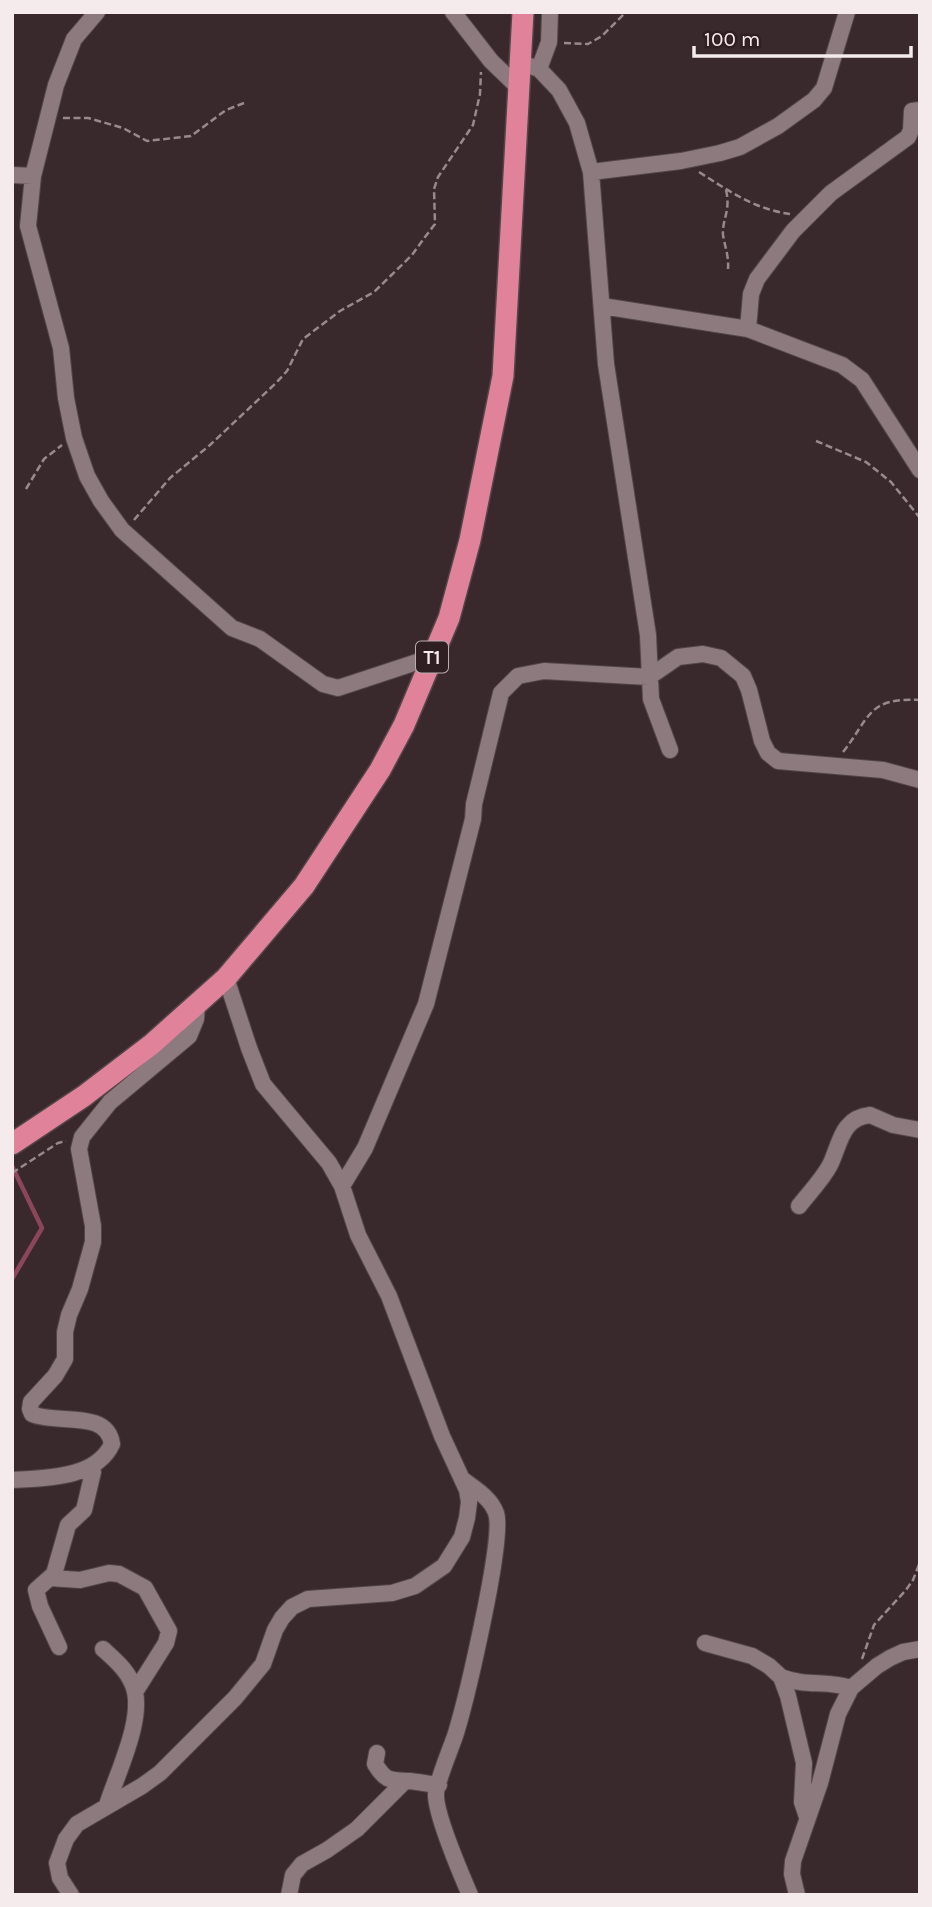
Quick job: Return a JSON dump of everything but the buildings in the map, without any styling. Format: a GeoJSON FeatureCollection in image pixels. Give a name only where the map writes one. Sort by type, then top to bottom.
{"type":"FeatureCollection","features":[{"type":"Feature","properties":{"kind":"highway","name":"T1"},"geometry":{"type":"LineString","coordinates":[[12,1144],[84,1096],[152,1044],[226,978],[304,886],[380,770],[404,725],[449,618],[470,540],[503,376],[520,89],[530,66],[523,12]]}},
{"type":"Feature","properties":{"kind":"street"},"geometry":{"type":"LineString","coordinates":[[97,12],[74,39],[64,61],[33,176],[28,226],[61,348],[64,388],[74,438],[87,476],[122,530],[232,628],[260,639],[323,684],[338,688],[432,657]]}},
{"type":"Feature","properties":{"kind":"street"},"geometry":{"type":"LineString","coordinates":[[453,12],[491,61],[520,89]]}},
{"type":"Feature","properties":{"kind":"street"},"geometry":{"type":"LineString","coordinates":[[550,12],[549,42],[530,66],[559,90],[577,123],[591,172],[606,364],[649,635],[651,699],[670,750]]}},
{"type":"Feature","properties":{"kind":"street"},"geometry":{"type":"LineString","coordinates":[[591,172],[681,160],[740,147],[778,126],[814,100],[824,88],[848,12]]}},
{"type":"Feature","properties":{"kind":"street"},"geometry":{"type":"LineString","coordinates":[[748,329],[751,294],[758,279],[793,231],[831,193],[908,137],[912,111],[920,110]]}},
{"type":"Feature","properties":{"kind":"street"},"geometry":{"type":"LineString","coordinates":[[12,175],[33,176]]}},
{"type":"Feature","properties":{"kind":"street"},"geometry":{"type":"LineString","coordinates":[[602,306],[748,329],[842,365],[862,380],[920,470]]}},
{"type":"Feature","properties":{"kind":"street"},"geometry":{"type":"LineString","coordinates":[[342,1186],[365,1148],[426,1004],[473,819],[474,804],[501,693],[518,676],[544,671],[649,677],[678,657],[703,654],[720,658],[743,676],[762,741],[768,753],[778,761],[883,770],[920,780]]}},
{"type":"Feature","properties":{"kind":"street"},"geometry":{"type":"LineString","coordinates":[[71,1895],[60,1878],[57,1863],[66,1839],[77,1824],[160,1773],[234,1698],[263,1664],[275,1630],[292,1607],[308,1599],[392,1593],[415,1586],[444,1566],[462,1537],[467,1518],[469,1502],[462,1479],[442,1436],[389,1296],[358,1236],[342,1186],[328,1163],[263,1084],[252,1059],[226,978]]}},
{"type":"Feature","properties":{"kind":"street"},"geometry":{"type":"LineString","coordinates":[[12,1480],[79,1471],[102,1458],[112,1444],[106,1430],[90,1421],[40,1417],[32,1414],[30,1409],[31,1402],[55,1376],[65,1359],[65,1332],[69,1315],[80,1289],[93,1242],[93,1226],[79,1149],[82,1136],[110,1102],[189,1036],[197,1019],[197,1005]]}},
{"type":"Feature","properties":{"kind":"street"},"geometry":{"type":"LineString","coordinates":[[799,1206],[826,1170],[839,1138],[854,1121],[870,1115],[893,1125],[920,1129]]}},
{"type":"Feature","properties":{"kind":"street"},"geometry":{"type":"LineString","coordinates":[[59,1647],[36,1590],[50,1578],[60,1558],[68,1525],[84,1510],[93,1472],[91,1465]]}},
{"type":"Feature","properties":{"kind":"street"},"geometry":{"type":"LineString","coordinates":[[462,1479],[485,1497],[495,1510],[499,1522],[477,1642],[457,1730],[436,1793],[441,1815],[470,1895]]}},
{"type":"Feature","properties":{"kind":"street"},"geometry":{"type":"LineString","coordinates":[[50,1578],[80,1580],[109,1573],[119,1574],[145,1588],[169,1631],[166,1643],[135,1692]]}},
{"type":"Feature","properties":{"kind":"street"},"geometry":{"type":"LineString","coordinates":[[705,1643],[752,1656],[781,1677],[803,1684],[826,1683],[851,1688]]}},
{"type":"Feature","properties":{"kind":"street"},"geometry":{"type":"LineString","coordinates":[[103,1649],[123,1668],[132,1683],[137,1701],[134,1721],[107,1805]]}},
{"type":"Feature","properties":{"kind":"street"},"geometry":{"type":"LineString","coordinates":[[797,1895],[792,1874],[793,1861],[827,1761],[838,1714],[851,1688],[877,1665],[904,1652],[920,1649]]}},
{"type":"Feature","properties":{"kind":"street"},"geometry":{"type":"LineString","coordinates":[[781,1677],[804,1763],[802,1802],[807,1817]]}},
{"type":"Feature","properties":{"kind":"street"},"geometry":{"type":"LineString","coordinates":[[377,1753],[375,1764],[387,1779],[439,1785]]}},
{"type":"Feature","properties":{"kind":"street"},"geometry":{"type":"LineString","coordinates":[[289,1895],[293,1875],[302,1864],[356,1829],[405,1781]]}},
{"type":"Feature","properties":{"kind":"path"},"geometry":{"type":"LineString","coordinates":[[549,42],[587,44],[602,36],[626,12]]}},
{"type":"Feature","properties":{"kind":"path"},"geometry":{"type":"LineString","coordinates":[[122,530],[139,515],[170,478],[210,445],[276,383],[287,371],[303,339],[340,311],[373,292],[412,254],[435,224],[434,189],[438,177],[473,125],[477,110],[482,69],[479,44]]}},
{"type":"Feature","properties":{"kind":"path"},"geometry":{"type":"LineString","coordinates":[[49,118],[88,118],[123,128],[147,141],[191,136],[226,110],[244,103]]}},
{"type":"Feature","properties":{"kind":"path"},"geometry":{"type":"LineString","coordinates":[[681,160],[743,201],[771,211],[793,214],[815,210]]}},
{"type":"Feature","properties":{"kind":"path"},"geometry":{"type":"LineString","coordinates":[[726,190],[730,204],[723,233],[729,255],[728,270]]}},
{"type":"Feature","properties":{"kind":"path"},"geometry":{"type":"LineString","coordinates":[[26,489],[44,459],[74,438]]}},
{"type":"Feature","properties":{"kind":"path"},"geometry":{"type":"LineString","coordinates":[[816,441],[866,462],[891,482],[920,518]]}},
{"type":"Feature","properties":{"kind":"path"},"geometry":{"type":"LineString","coordinates":[[832,765],[865,717],[880,705],[892,700],[920,700]]}},
{"type":"Feature","properties":{"kind":"path"},"geometry":{"type":"LineString","coordinates":[[12,1173],[58,1143],[82,1136]]}},
{"type":"Feature","properties":{"kind":"path"},"geometry":{"type":"LineString","coordinates":[[862,1659],[874,1625],[906,1590],[920,1562]]}},
{"type":"Feature","properties":{"kind":"waterway"},"geometry":{"type":"LineString","coordinates":[[12,1166],[42,1228],[12,1279]]}}]}
